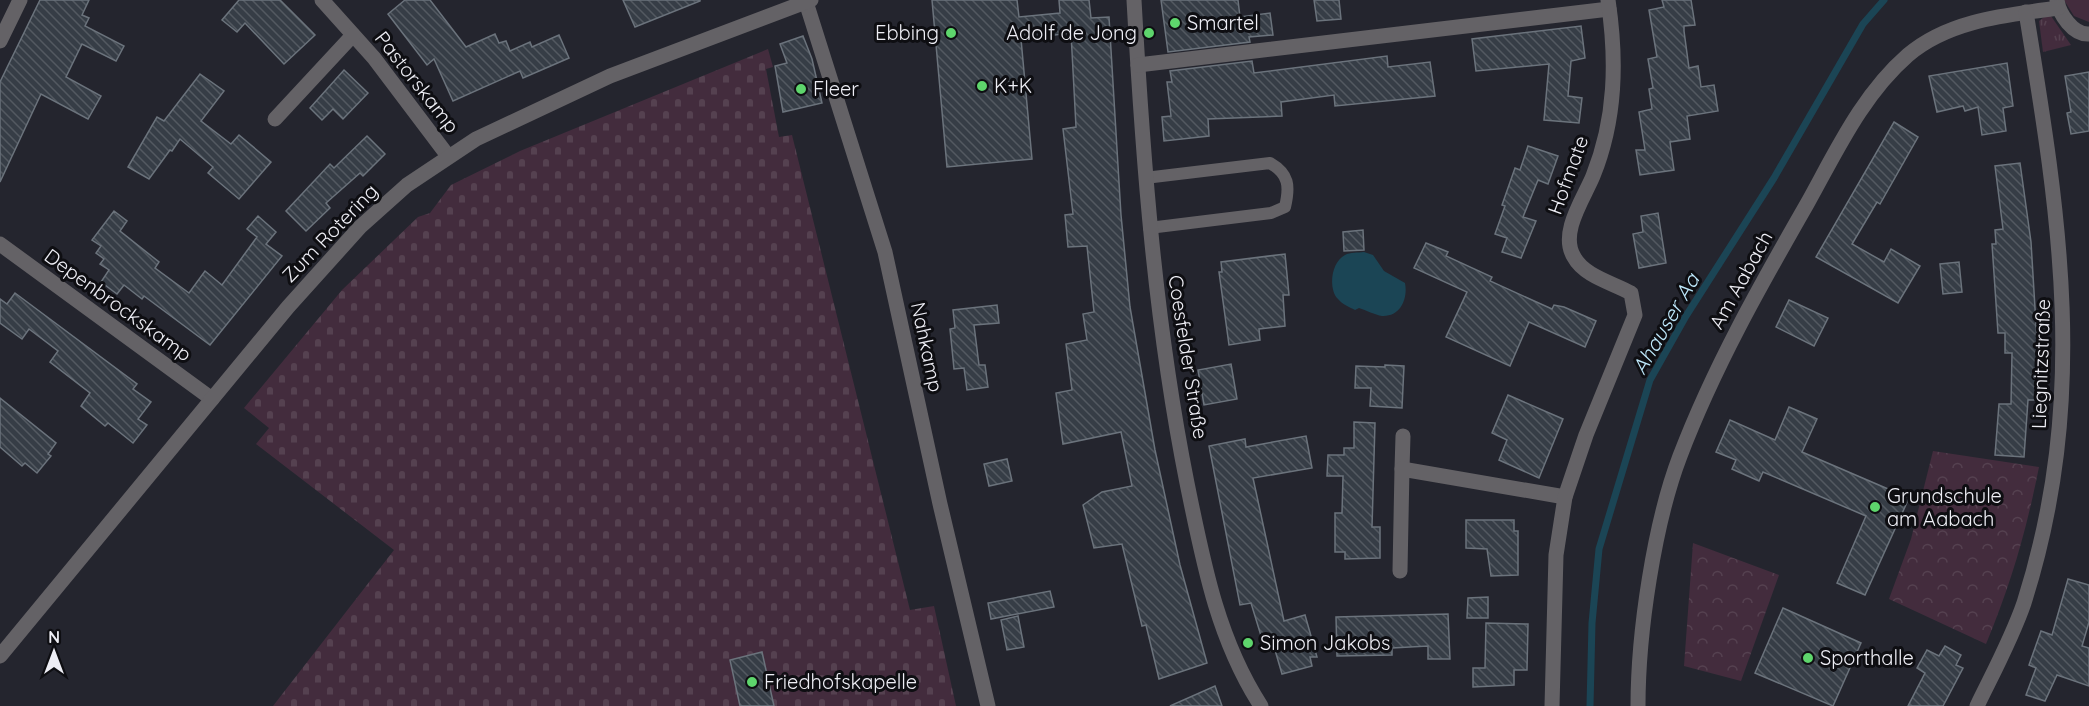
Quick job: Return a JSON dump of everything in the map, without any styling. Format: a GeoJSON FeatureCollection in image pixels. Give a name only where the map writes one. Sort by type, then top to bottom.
{"type":"FeatureCollection","features":[{"type":"Feature","properties":{"kind":"street"},"geometry":{"type":"LineString","coordinates":[[0,41],[20,0]]}},
{"type":"Feature","properties":{"kind":"street","name":"Pastorskamp"},"geometry":{"type":"LineString","coordinates":[[322,0],[354,35],[448,156]]}},
{"type":"Feature","properties":{"kind":"street","name":"Coesfelder Straße"},"geometry":{"type":"LineString","coordinates":[[1134,0],[1149,228],[1178,434],[1209,585],[1232,652],[1260,706]]}},
{"type":"Feature","properties":{"kind":"street","name":"Zum Rotering"},"geometry":{"type":"LineString","coordinates":[[0,656],[288,307],[360,226],[407,185],[476,139],[610,76],[808,1]]}},
{"type":"Feature","properties":{"kind":"street","name":"Nahkamp"},"geometry":{"type":"LineString","coordinates":[[808,1],[885,252],[940,504],[988,706]]}},
{"type":"Feature","properties":{"kind":"street"},"geometry":{"type":"LineString","coordinates":[[1138,65],[1608,4]]}},
{"type":"Feature","properties":{"kind":"street","name":"Hofmate"},"geometry":{"type":"LineString","coordinates":[[1552,706],[1556,555],[1565,497],[1594,415],[1635,315],[1631,292],[1579,265],[1572,255],[1569,234],[1594,173],[1613,103],[1608,4]]}},
{"type":"Feature","properties":{"kind":"street","name":"Am Aabach"},"geometry":{"type":"LineString","coordinates":[[1638,706],[1654,556],[1679,458],[1709,386],[1746,310],[1854,121],[1881,82],[1910,54],[1938,37],[1992,16],[2026,12],[2057,4],[2072,26],[2084,34],[2089,34]]}},
{"type":"Feature","properties":{"kind":"street","name":"Liegnitzstraße"},"geometry":{"type":"LineString","coordinates":[[1977,706],[2023,605],[2041,546],[2054,486],[2065,398],[2066,323],[2062,251],[2026,12]]}},
{"type":"Feature","properties":{"kind":"street","name":"Pastorskamp"},"geometry":{"type":"LineString","coordinates":[[274,119],[354,35]]}},
{"type":"Feature","properties":{"kind":"street","name":"Depenbrockskamp"},"geometry":{"type":"LineString","coordinates":[[0,244],[212,399]]}},
{"type":"Feature","properties":{"kind":"street"},"geometry":{"type":"LineString","coordinates":[[1400,571],[1403,436]]}},
{"type":"Feature","properties":{"kind":"street"},"geometry":{"type":"LineString","coordinates":[[1402,469],[1565,497]]}},
{"type":"Feature","properties":{"kind":"lane"},"geometry":{"type":"LineString","coordinates":[[1145,178],[1270,163],[1282,170],[1290,188],[1285,207],[1271,213],[1149,228]]}},
{"type":"Feature","properties":{"kind":"green space"},"geometry":{"type":"Polygon","coordinates":[[[2064,0],[2089,0],[2089,22],[2074,16],[2064,0]]]}},
{"type":"Feature","properties":{"kind":"green space"},"geometry":{"type":"Polygon","coordinates":[[[2051,16],[2071,45],[2043,52],[2039,21],[2051,16]]]}},
{"type":"Feature","properties":{"kind":"green space"},"geometry":{"type":"Polygon","coordinates":[[[768,49],[773,67],[766,69],[779,137],[792,135],[910,610],[934,606],[956,706],[273,706],[394,550],[256,444],[269,428],[244,408],[342,290],[418,217],[430,213],[451,185],[520,151],[768,49]]]}},
{"type":"Feature","properties":{"kind":"green space"},"geometry":{"type":"Polygon","coordinates":[[[1933,451],[2039,467],[2017,557],[1986,644],[1889,599],[1911,539],[1933,451]]]}},
{"type":"Feature","properties":{"kind":"green space"},"geometry":{"type":"Polygon","coordinates":[[[1693,543],[1779,575],[1741,681],[1684,666],[1693,543]]]}},
{"type":"Feature","properties":{"kind":"water"},"geometry":{"type":"Polygon","coordinates":[[[1364,252],[1373,255],[1384,271],[1405,283],[1402,306],[1394,313],[1382,316],[1359,308],[1355,310],[1335,295],[1332,276],[1340,258],[1347,254],[1364,252]]]}},
{"type":"Feature","properties":{"kind":"building"},"geometry":{"type":"Polygon","coordinates":[[[40,0],[89,0],[82,15],[89,18],[85,26],[124,46],[116,61],[82,44],[66,77],[101,96],[88,119],[41,94],[0,182],[0,82],[40,0]]]}},
{"type":"Feature","properties":{"kind":"building"},"geometry":{"type":"Polygon","coordinates":[[[239,0],[280,0],[315,35],[284,64],[245,23],[237,32],[222,20],[239,0]]]}},
{"type":"Feature","properties":{"kind":"building"},"geometry":{"type":"Polygon","coordinates":[[[405,0],[430,0],[466,47],[495,34],[499,43],[506,41],[510,51],[530,42],[532,47],[559,35],[569,58],[523,78],[520,71],[453,101],[434,59],[427,65],[388,14],[405,0]]]}},
{"type":"Feature","properties":{"kind":"building"},"geometry":{"type":"Polygon","coordinates":[[[623,0],[700,0],[700,1],[635,27],[623,0]]]}},
{"type":"Feature","properties":{"kind":"building"},"geometry":{"type":"Polygon","coordinates":[[[932,0],[1017,0],[1019,17],[1060,13],[1059,0],[1089,0],[1091,18],[1109,17],[1121,215],[1130,307],[1155,450],[1180,565],[1207,663],[1159,679],[1146,625],[1142,626],[1122,544],[1094,548],[1083,505],[1102,492],[1132,486],[1121,432],[1063,444],[1056,393],[1072,390],[1066,344],[1087,340],[1083,314],[1094,312],[1087,246],[1068,247],[1065,215],[1073,214],[1063,129],[1076,127],[1071,33],[1021,39],[1032,159],[947,167],[932,0]]]}},
{"type":"Feature","properties":{"kind":"building"},"geometry":{"type":"Polygon","coordinates":[[[1161,0],[1238,0],[1240,17],[1270,13],[1273,35],[1249,37],[1250,42],[1168,52],[1161,0]]]}},
{"type":"Feature","properties":{"kind":"building"},"geometry":{"type":"Polygon","coordinates":[[[1314,0],[1339,0],[1341,19],[1317,21],[1314,0]]]}},
{"type":"Feature","properties":{"kind":"building"},"geometry":{"type":"Polygon","coordinates":[[[1662,0],[1691,0],[1695,25],[1684,26],[1689,68],[1698,66],[1701,87],[1714,85],[1718,111],[1687,116],[1690,139],[1670,142],[1674,170],[1640,175],[1636,150],[1645,150],[1639,112],[1652,109],[1649,89],[1653,88],[1648,59],[1657,57],[1649,10],[1664,7],[1662,0]]]}},
{"type":"Feature","properties":{"kind":"building"},"geometry":{"type":"Polygon","coordinates":[[[1581,26],[1585,58],[1571,61],[1568,96],[1582,98],[1579,123],[1544,120],[1549,64],[1476,71],[1472,39],[1581,26]]]}},
{"type":"Feature","properties":{"kind":"building"},"geometry":{"type":"Polygon","coordinates":[[[803,36],[812,59],[822,103],[783,112],[775,66],[787,63],[780,44],[803,36]]]}},
{"type":"Feature","properties":{"kind":"building"},"geometry":{"type":"Polygon","coordinates":[[[1387,56],[1388,67],[1430,62],[1435,96],[1335,106],[1334,95],[1281,102],[1282,116],[1208,119],[1209,136],[1164,141],[1162,117],[1171,116],[1167,82],[1172,82],[1170,71],[1252,61],[1254,73],[1387,56]]]}},
{"type":"Feature","properties":{"kind":"building"},"geometry":{"type":"Polygon","coordinates":[[[2007,63],[2013,106],[2003,108],[2006,131],[1982,135],[1978,107],[1965,111],[1963,106],[1937,112],[1929,76],[2007,63]]]}},
{"type":"Feature","properties":{"kind":"building"},"geometry":{"type":"Polygon","coordinates":[[[344,70],[368,93],[343,119],[333,109],[322,120],[310,108],[344,70]]]}},
{"type":"Feature","properties":{"kind":"building"},"geometry":{"type":"Polygon","coordinates":[[[2089,72],[2089,131],[2071,134],[2067,113],[2071,112],[2065,76],[2089,72]]]}},
{"type":"Feature","properties":{"kind":"building"},"geometry":{"type":"Polygon","coordinates":[[[200,74],[224,91],[201,121],[231,144],[239,135],[271,162],[239,199],[208,173],[213,167],[180,139],[149,179],[128,167],[157,117],[164,121],[200,74]]]}},
{"type":"Feature","properties":{"kind":"building"},"geometry":{"type":"Polygon","coordinates":[[[1894,122],[1918,137],[1880,204],[1877,202],[1852,244],[1884,262],[1891,249],[1920,266],[1898,303],[1816,257],[1894,122]]]}},
{"type":"Feature","properties":{"kind":"building"},"geometry":{"type":"Polygon","coordinates":[[[367,136],[385,154],[363,176],[360,173],[326,203],[330,208],[306,231],[286,211],[330,164],[334,168],[367,136]]]}},
{"type":"Feature","properties":{"kind":"building"},"geometry":{"type":"Polygon","coordinates":[[[1528,146],[1558,156],[1548,184],[1538,180],[1523,217],[1536,221],[1521,258],[1502,252],[1507,238],[1495,234],[1515,168],[1520,170],[1528,146]]]}},
{"type":"Feature","properties":{"kind":"building"},"geometry":{"type":"Polygon","coordinates":[[[2020,163],[2031,242],[2037,341],[2036,400],[2028,400],[2024,457],[1995,455],[1999,404],[2011,404],[2012,353],[2005,353],[2005,333],[1998,333],[1992,244],[1996,244],[1995,230],[2003,229],[1995,166],[2020,163]]]}},
{"type":"Feature","properties":{"kind":"building"},"geometry":{"type":"Polygon","coordinates":[[[114,211],[127,221],[120,231],[159,262],[155,268],[189,293],[205,271],[222,285],[257,237],[247,229],[258,216],[276,232],[266,244],[282,256],[210,345],[144,296],[142,299],[124,285],[117,294],[101,282],[109,270],[100,264],[104,259],[96,253],[101,246],[92,240],[114,211]]]}},
{"type":"Feature","properties":{"kind":"building"},"geometry":{"type":"Polygon","coordinates":[[[1658,213],[1666,263],[1639,268],[1633,234],[1643,232],[1641,216],[1658,213]]]}},
{"type":"Feature","properties":{"kind":"building"},"geometry":{"type":"Polygon","coordinates":[[[1363,230],[1364,250],[1344,251],[1343,232],[1363,230]]]}},
{"type":"Feature","properties":{"kind":"building"},"geometry":{"type":"Polygon","coordinates":[[[1426,243],[1448,252],[1446,256],[1492,277],[1490,281],[1552,309],[1554,305],[1564,307],[1596,321],[1585,347],[1529,322],[1510,366],[1446,337],[1467,292],[1414,268],[1426,243]]]}},
{"type":"Feature","properties":{"kind":"building"},"geometry":{"type":"Polygon","coordinates":[[[1285,254],[1289,295],[1283,295],[1285,326],[1259,329],[1260,340],[1229,345],[1219,272],[1222,272],[1221,262],[1285,254]]]}},
{"type":"Feature","properties":{"kind":"building"},"geometry":{"type":"Polygon","coordinates":[[[1959,262],[1962,292],[1943,294],[1940,264],[1959,262]]]}},
{"type":"Feature","properties":{"kind":"building"},"geometry":{"type":"Polygon","coordinates":[[[15,293],[137,384],[133,389],[151,402],[138,419],[147,425],[133,443],[108,423],[105,426],[81,406],[90,393],[50,362],[58,351],[29,329],[22,339],[0,323],[0,299],[7,304],[15,293]]]}},
{"type":"Feature","properties":{"kind":"building"},"geometry":{"type":"Polygon","coordinates":[[[1789,300],[1828,318],[1814,346],[1776,327],[1789,300]]]}},
{"type":"Feature","properties":{"kind":"building"},"geometry":{"type":"Polygon","coordinates":[[[997,305],[999,323],[974,325],[979,365],[985,365],[988,387],[967,390],[964,368],[954,369],[950,329],[955,328],[953,310],[997,305]]]}},
{"type":"Feature","properties":{"kind":"building"},"geometry":{"type":"Polygon","coordinates":[[[1231,364],[1237,399],[1204,405],[1198,370],[1231,364]]]}},
{"type":"Feature","properties":{"kind":"building"},"geometry":{"type":"Polygon","coordinates":[[[1385,365],[1404,366],[1402,408],[1370,406],[1371,388],[1355,388],[1356,366],[1385,367],[1385,365]]]}},
{"type":"Feature","properties":{"kind":"building"},"geometry":{"type":"Polygon","coordinates":[[[1508,395],[1563,419],[1539,478],[1499,460],[1507,440],[1492,433],[1508,395]]]}},
{"type":"Feature","properties":{"kind":"building"},"geometry":{"type":"Polygon","coordinates":[[[0,398],[56,443],[48,454],[51,456],[37,473],[25,463],[22,466],[0,447],[0,398]]]}},
{"type":"Feature","properties":{"kind":"building","name":"Grundschule am Aabach"},"geometry":{"type":"Polygon","coordinates":[[[1789,407],[1817,419],[1802,452],[1909,498],[1865,595],[1837,583],[1866,516],[1763,472],[1759,481],[1732,469],[1736,460],[1716,452],[1730,420],[1775,440],[1789,407]]]}},
{"type":"Feature","properties":{"kind":"building"},"geometry":{"type":"Polygon","coordinates":[[[1354,422],[1375,423],[1372,527],[1380,527],[1380,558],[1345,559],[1345,552],[1335,552],[1335,513],[1342,513],[1343,476],[1327,476],[1328,455],[1344,455],[1344,448],[1354,448],[1354,422]]]}},
{"type":"Feature","properties":{"kind":"building"},"geometry":{"type":"Polygon","coordinates":[[[1306,436],[1312,468],[1253,478],[1284,621],[1305,615],[1317,657],[1310,657],[1312,666],[1282,674],[1275,650],[1266,652],[1251,603],[1240,605],[1209,446],[1245,439],[1246,447],[1306,436]]]}},
{"type":"Feature","properties":{"kind":"building"},"geometry":{"type":"Polygon","coordinates":[[[1007,459],[1012,481],[989,486],[984,464],[1007,459]]]}},
{"type":"Feature","properties":{"kind":"building"},"geometry":{"type":"Polygon","coordinates":[[[1466,520],[1514,520],[1514,531],[1518,531],[1518,575],[1491,576],[1487,549],[1466,548],[1466,520]]]}},
{"type":"Feature","properties":{"kind":"building"},"geometry":{"type":"Polygon","coordinates":[[[2068,579],[2089,585],[2089,622],[2082,646],[2089,648],[2089,686],[2057,675],[2045,701],[2026,695],[2036,668],[2029,665],[2041,631],[2052,635],[2068,579]]]}},
{"type":"Feature","properties":{"kind":"building"},"geometry":{"type":"Polygon","coordinates":[[[1050,591],[1054,607],[991,619],[988,603],[1050,591]]]}},
{"type":"Feature","properties":{"kind":"building"},"geometry":{"type":"Polygon","coordinates":[[[1488,597],[1488,618],[1467,618],[1468,598],[1488,597]]]}},
{"type":"Feature","properties":{"kind":"building","name":"Sporthalle"},"geometry":{"type":"Polygon","coordinates":[[[1783,608],[1861,643],[1833,706],[1755,673],[1783,608]]]}},
{"type":"Feature","properties":{"kind":"building"},"geometry":{"type":"Polygon","coordinates":[[[1448,614],[1450,659],[1428,659],[1428,646],[1392,648],[1392,655],[1337,656],[1336,617],[1448,614]]]}},
{"type":"Feature","properties":{"kind":"building"},"geometry":{"type":"Polygon","coordinates":[[[1018,616],[1024,647],[1007,650],[1001,620],[1018,616]]]}},
{"type":"Feature","properties":{"kind":"building"},"geometry":{"type":"Polygon","coordinates":[[[1486,623],[1528,624],[1527,670],[1514,670],[1514,685],[1473,687],[1473,668],[1485,668],[1486,623]]]}},
{"type":"Feature","properties":{"kind":"building"},"geometry":{"type":"Polygon","coordinates":[[[1945,646],[1961,655],[1956,665],[1963,668],[1943,706],[1908,706],[1925,673],[1917,668],[1927,650],[1939,656],[1945,646]]]}},
{"type":"Feature","properties":{"kind":"building","name":"Friedhofskapelle"},"geometry":{"type":"Polygon","coordinates":[[[762,652],[774,706],[740,706],[730,660],[762,652]]]}},
{"type":"Feature","properties":{"kind":"building"},"geometry":{"type":"Polygon","coordinates":[[[1215,686],[1222,706],[1170,706],[1215,686]]]}},
{"type":"Feature","properties":{"kind":"waterway","name":"Ahauser Aa"},"geometry":{"type":"LineString","coordinates":[[1590,706],[1592,623],[1599,549],[1650,380],[1686,316],[1774,178],[1863,24],[1884,0]]}},
{"type":"Feature","properties":{"kind":"place","name":"Smartel"},"geometry":{"type":"Point","coordinates":[1175,23]}},
{"type":"Feature","properties":{"kind":"place","name":"Ebbing"},"geometry":{"type":"Point","coordinates":[951,33]}},
{"type":"Feature","properties":{"kind":"place","name":"Adolf de Jong"},"geometry":{"type":"Point","coordinates":[1149,33]}},
{"type":"Feature","properties":{"kind":"place","name":"K+K"},"geometry":{"type":"Point","coordinates":[982,86]}},
{"type":"Feature","properties":{"kind":"place","name":"Fleer"},"geometry":{"type":"Point","coordinates":[801,89]}},
{"type":"Feature","properties":{"kind":"place","name":"Grundschule am Aabach"},"geometry":{"type":"Point","coordinates":[1875,507]}},
{"type":"Feature","properties":{"kind":"place","name":"Simon Jakobs"},"geometry":{"type":"Point","coordinates":[1248,643]}},
{"type":"Feature","properties":{"kind":"place","name":"Sporthalle"},"geometry":{"type":"Point","coordinates":[1808,658]}},
{"type":"Feature","properties":{"kind":"place","name":"Friedhofskapelle"},"geometry":{"type":"Point","coordinates":[752,682]}}]}
